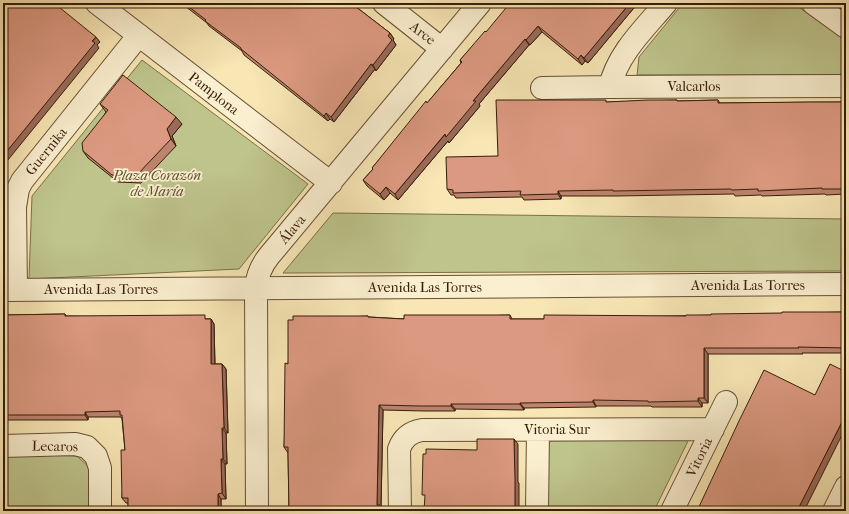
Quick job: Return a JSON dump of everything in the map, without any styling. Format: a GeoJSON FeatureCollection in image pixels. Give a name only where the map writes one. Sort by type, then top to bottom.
{"type":"FeatureCollection","features":[{"type":"Feature","properties":{"kind":"street","name":"Pamplona"},"geometry":{"type":"LineString","coordinates":[[97,3],[331,183]]}},
{"type":"Feature","properties":{"kind":"street","name":"Arce"},"geometry":{"type":"LineString","coordinates":[[384,3],[442,49]]}},
{"type":"Feature","properties":{"kind":"street","name":"Álava"},"geometry":{"type":"LineString","coordinates":[[257,511],[256,288],[258,274],[265,262],[480,3]]}},
{"type":"Feature","properties":{"kind":"street"},"geometry":{"type":"LineString","coordinates":[[610,87],[620,59],[666,3]]}},
{"type":"Feature","properties":{"kind":"street"},"geometry":{"type":"LineString","coordinates":[[813,3],[846,26]]}},
{"type":"Feature","properties":{"kind":"street","name":"Guernika"},"geometry":{"type":"LineString","coordinates":[[10,290],[15,207],[18,189],[22,181],[139,35]]}},
{"type":"Feature","properties":{"kind":"street","name":"Valcarlos"},"geometry":{"type":"LineString","coordinates":[[542,88],[846,86]]}},
{"type":"Feature","properties":{"kind":"street","name":"Avenida Las Torres"},"geometry":{"type":"LineString","coordinates":[[10,290],[846,284]]}},
{"type":"Feature","properties":{"kind":"street","name":"Vitoria"},"geometry":{"type":"LineString","coordinates":[[672,511],[726,402]]}},
{"type":"Feature","properties":{"kind":"street","name":"Vitoria Sur"},"geometry":{"type":"LineString","coordinates":[[400,511],[399,449],[405,439],[415,431],[713,429]]}},
{"type":"Feature","properties":{"kind":"street"},"geometry":{"type":"LineString","coordinates":[[537,511],[538,430]]}},
{"type":"Feature","properties":{"kind":"street","name":"Lecaros"},"geometry":{"type":"LineString","coordinates":[[3,446],[75,444],[87,447],[96,456],[100,468],[100,511]]}},
{"type":"Feature","properties":{"kind":"street"},"geometry":{"type":"LineString","coordinates":[[834,511],[846,487]]}},
{"type":"Feature","properties":{"kind":"green space"},"geometry":{"type":"Polygon","coordinates":[[[683,3],[793,3],[846,41],[846,75],[637,75],[639,57],[683,3]]]}},
{"type":"Feature","properties":{"kind":"green space","name":"Plaza Corazón de María"},"geometry":{"type":"Polygon","coordinates":[[[142,60],[308,184],[239,269],[29,279],[32,196],[142,60]]]}},
{"type":"Feature","properties":{"kind":"green space"},"geometry":{"type":"Polygon","coordinates":[[[333,213],[846,219],[846,271],[283,273],[333,213]]]}},
{"type":"Feature","properties":{"kind":"green space"},"geometry":{"type":"Polygon","coordinates":[[[3,223],[5,223],[6,273],[3,273],[3,223]]]}},
{"type":"Feature","properties":{"kind":"green space"},"geometry":{"type":"Polygon","coordinates":[[[690,437],[654,511],[545,511],[546,441],[690,437]]]}},
{"type":"Feature","properties":{"kind":"green space"},"geometry":{"type":"Polygon","coordinates":[[[3,454],[77,456],[91,469],[90,511],[3,511],[3,454]]]}},
{"type":"Feature","properties":{"kind":"building"},"geometry":{"type":"Polygon","coordinates":[[[3,3],[54,3],[96,37],[92,41],[95,43],[3,156],[3,3]]]}},
{"type":"Feature","properties":{"kind":"building"},"geometry":{"type":"Polygon","coordinates":[[[184,3],[351,3],[390,33],[388,36],[392,40],[373,65],[371,64],[331,117],[326,113],[324,116],[184,3]]]}},
{"type":"Feature","properties":{"kind":"building"},"geometry":{"type":"Polygon","coordinates":[[[510,3],[630,3],[584,58],[581,55],[578,59],[538,26],[526,40],[525,39],[473,101],[476,101],[446,137],[445,134],[395,194],[386,187],[380,194],[363,180],[426,101],[427,103],[462,62],[460,60],[510,3]]]}},
{"type":"Feature","properties":{"kind":"building"},"geometry":{"type":"Polygon","coordinates":[[[123,75],[176,117],[167,129],[171,139],[136,176],[112,175],[83,151],[82,143],[108,110],[100,104],[123,75]]]}},
{"type":"Feature","properties":{"kind":"building"},"geometry":{"type":"Polygon","coordinates":[[[496,100],[606,100],[606,102],[648,100],[718,100],[718,103],[846,102],[846,189],[822,188],[758,191],[758,189],[731,189],[558,191],[558,194],[520,195],[521,191],[453,193],[453,190],[447,189],[446,157],[498,156],[496,100]]]}},
{"type":"Feature","properties":{"kind":"building"},"geometry":{"type":"Polygon","coordinates":[[[782,312],[846,312],[846,348],[704,348],[704,398],[698,398],[698,401],[648,402],[593,400],[593,402],[451,404],[451,406],[379,405],[377,505],[380,505],[380,511],[289,511],[288,447],[284,447],[285,363],[288,364],[288,320],[293,320],[293,316],[368,316],[404,319],[404,315],[510,315],[510,319],[544,319],[544,315],[686,316],[782,312]]]}},
{"type":"Feature","properties":{"kind":"building"},"geometry":{"type":"Polygon","coordinates":[[[65,314],[65,316],[205,315],[205,319],[211,319],[211,364],[222,364],[224,428],[222,428],[223,459],[221,459],[222,493],[218,494],[218,511],[128,511],[128,498],[122,498],[121,450],[125,450],[122,415],[120,415],[120,411],[85,412],[85,415],[3,415],[3,315],[65,314]]]}},
{"type":"Feature","properties":{"kind":"building"},"geometry":{"type":"Polygon","coordinates":[[[830,364],[846,372],[846,414],[797,511],[697,511],[764,370],[815,395],[830,364]]]}},
{"type":"Feature","properties":{"kind":"building"},"geometry":{"type":"Polygon","coordinates":[[[477,439],[514,439],[515,511],[424,511],[425,495],[422,495],[423,454],[426,454],[426,449],[477,450],[477,439]]]}}]}
